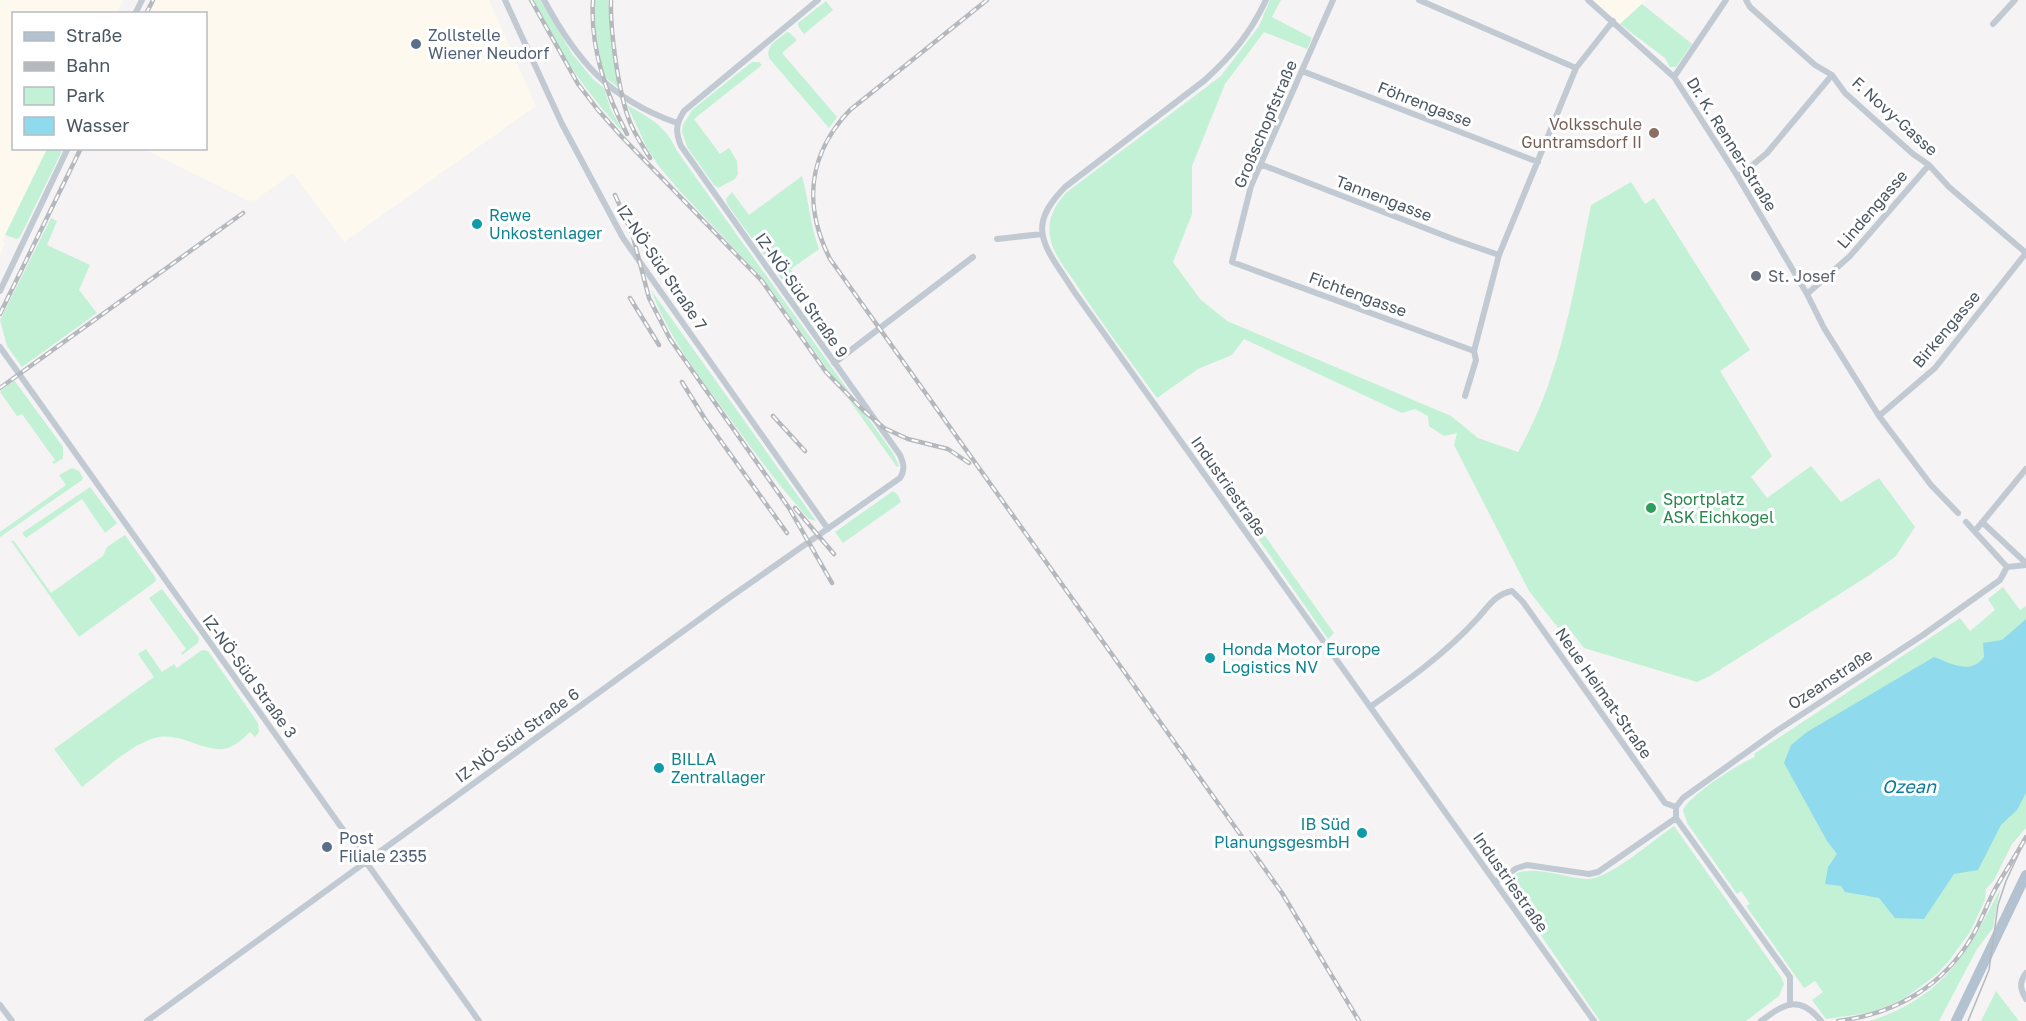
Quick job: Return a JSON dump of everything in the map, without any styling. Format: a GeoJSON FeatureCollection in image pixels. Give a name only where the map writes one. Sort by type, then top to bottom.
{"type":"FeatureCollection","features":[{"type":"Feature","properties":{"kind":"main road"},"geometry":{"type":"LineString","coordinates":[[1956,1021],[2026,875]]}},
{"type":"Feature","properties":{"kind":"street","name":"IZ-NÖ-Süd Straße 7"},"geometry":{"type":"LineString","coordinates":[[505,0],[562,124],[623,238],[828,530]]}},
{"type":"Feature","properties":{"kind":"street"},"geometry":{"type":"LineString","coordinates":[[544,0],[579,57],[596,76],[622,96],[658,117],[676,123],[694,101],[818,0]]}},
{"type":"Feature","properties":{"kind":"street"},"geometry":{"type":"LineString","coordinates":[[998,239],[1042,234],[1043,218],[1051,201],[1065,187],[1226,61],[1250,31],[1266,0]]}},
{"type":"Feature","properties":{"kind":"street","name":"Großschopfstraße"},"geometry":{"type":"LineString","coordinates":[[1232,262],[1251,186],[1333,0]]}},
{"type":"Feature","properties":{"kind":"street"},"geometry":{"type":"LineString","coordinates":[[1419,0],[1576,68]]}},
{"type":"Feature","properties":{"kind":"street","name":"Dr. K. Renner-Straße"},"geometry":{"type":"LineString","coordinates":[[1588,0],[1674,77],[1738,177],[1807,294],[1824,328],[1879,416],[1931,485],[1958,513]]}},
{"type":"Feature","properties":{"kind":"street"},"geometry":{"type":"LineString","coordinates":[[1674,77],[1726,0]]}},
{"type":"Feature","properties":{"kind":"street","name":"F. Novy-Gasse"},"geometry":{"type":"LineString","coordinates":[[1746,0],[1750,7],[1815,65],[1832,75],[1845,93],[1913,154],[1929,165],[1948,187],[2026,253]]}},
{"type":"Feature","properties":{"kind":"street"},"geometry":{"type":"LineString","coordinates":[[1993,24],[2015,0]]}},
{"type":"Feature","properties":{"kind":"street"},"geometry":{"type":"LineString","coordinates":[[1465,396],[1476,360],[1474,351],[1499,255],[1576,68],[1613,21]]}},
{"type":"Feature","properties":{"kind":"street","name":"Föhrengasse"},"geometry":{"type":"LineString","coordinates":[[1302,71],[1538,162]]}},
{"type":"Feature","properties":{"kind":"street"},"geometry":{"type":"LineString","coordinates":[[1738,177],[1767,153],[1832,75]]}},
{"type":"Feature","properties":{"kind":"street","name":"IZ-NÖ-Süd Straße 9"},"geometry":{"type":"LineString","coordinates":[[676,123],[676,134],[681,146],[900,455],[904,463],[904,472]]}},
{"type":"Feature","properties":{"kind":"street"},"geometry":{"type":"LineString","coordinates":[[0,291],[67,150]]}},
{"type":"Feature","properties":{"kind":"street","name":"Tannengasse"},"geometry":{"type":"LineString","coordinates":[[1260,164],[1499,255]]}},
{"type":"Feature","properties":{"kind":"street","name":"Lindengasse"},"geometry":{"type":"LineString","coordinates":[[1807,294],[1850,256],[1929,165]]}},
{"type":"Feature","properties":{"kind":"street","name":"Industriestraße"},"geometry":{"type":"LineString","coordinates":[[1042,234],[1047,251],[1088,312],[1593,1021]]}},
{"type":"Feature","properties":{"kind":"street","name":"Birkengasse"},"geometry":{"type":"LineString","coordinates":[[1879,416],[1935,368],[2026,253]]}},
{"type":"Feature","properties":{"kind":"street"},"geometry":{"type":"LineString","coordinates":[[834,363],[973,257]]}},
{"type":"Feature","properties":{"kind":"street","name":"Fichtengasse"},"geometry":{"type":"LineString","coordinates":[[1232,262],[1474,351]]}},
{"type":"Feature","properties":{"kind":"street","name":"IZ-NÖ-Süd Straße 3"},"geometry":{"type":"LineString","coordinates":[[0,347],[479,1021]]}},
{"type":"Feature","properties":{"kind":"street"},"geometry":{"type":"LineString","coordinates":[[1975,531],[2026,469]]}},
{"type":"Feature","properties":{"kind":"street","name":"IZ-NÖ-Süd Straße 6"},"geometry":{"type":"LineString","coordinates":[[147,1021],[726,600],[896,481],[904,472]]}},
{"type":"Feature","properties":{"kind":"street"},"geometry":{"type":"LineString","coordinates":[[1966,522],[2007,567],[2026,564]]}},
{"type":"Feature","properties":{"kind":"street"},"geometry":{"type":"LineString","coordinates":[[1982,522],[2026,564]]}},
{"type":"Feature","properties":{"kind":"street","name":"Ozeanstraße"},"geometry":{"type":"LineString","coordinates":[[1676,807],[1683,798],[1775,732],[1923,635],[2001,580],[2007,567]]}},
{"type":"Feature","properties":{"kind":"street","name":"Neue Heimat-Straße"},"geometry":{"type":"LineString","coordinates":[[1370,707],[1440,653],[1500,593],[1512,591],[1523,602],[1665,803],[1676,807]]}},
{"type":"Feature","properties":{"kind":"street"},"geometry":{"type":"LineString","coordinates":[[1676,807],[1676,818],[1790,977],[1790,1005]]}},
{"type":"Feature","properties":{"kind":"street"},"geometry":{"type":"LineString","coordinates":[[1495,882],[1517,868],[1527,866],[1589,874],[1598,872],[1676,818]]}},
{"type":"Feature","properties":{"kind":"street"},"geometry":{"type":"LineString","coordinates":[[2026,973],[2021,981],[2021,990],[2026,999]]}},
{"type":"Feature","properties":{"kind":"street"},"geometry":{"type":"LineString","coordinates":[[0,1005],[12,1021]]}},
{"type":"Feature","properties":{"kind":"street"},"geometry":{"type":"LineString","coordinates":[[1761,1021],[1781,1006],[1790,1005],[1802,1005],[1813,1011],[1821,1021]]}},
{"type":"Feature","properties":{"kind":"shaded area"},"geometry":{"type":"Polygon","coordinates":[[[0,0],[123,0],[117,12],[12,12],[12,150],[47,150],[2,241],[5,243],[0,254],[0,0]]]}},
{"type":"Feature","properties":{"kind":"shaded area"},"geometry":{"type":"Polygon","coordinates":[[[156,0],[489,0],[536,106],[344,242],[293,173],[254,201],[247,200],[145,150],[207,150],[207,12],[150,12],[156,0]]]}},
{"type":"Feature","properties":{"kind":"shaded area"},"geometry":{"type":"Polygon","coordinates":[[[1592,0],[1646,0],[1620,24],[1592,0]]]}},
{"type":"Feature","properties":{"kind":"green space"},"geometry":{"type":"Polygon","coordinates":[[[534,0],[540,0],[573,55],[593,79],[604,88],[611,110],[624,133],[573,70],[534,0]]]}},
{"type":"Feature","properties":{"kind":"green space"},"geometry":{"type":"Polygon","coordinates":[[[594,0],[608,0],[619,88],[603,76],[594,0]]]}},
{"type":"Feature","properties":{"kind":"green space"},"geometry":{"type":"Polygon","coordinates":[[[1270,0],[1281,0],[1272,17],[1312,38],[1307,49],[1264,32],[1225,84],[1192,166],[1192,214],[1173,262],[1200,299],[1227,321],[1451,416],[1478,438],[1518,452],[1533,423],[1556,363],[1572,300],[1591,205],[1631,182],[1645,204],[1654,198],[1750,350],[1720,371],[1772,456],[1751,477],[1767,498],[1811,466],[1841,502],[1879,478],[1915,527],[1896,556],[1868,576],[1697,682],[1584,648],[1566,625],[1559,629],[1529,591],[1454,445],[1457,433],[1444,436],[1429,426],[1428,416],[1415,409],[1402,413],[1244,339],[1232,355],[1198,369],[1157,398],[1060,260],[1050,237],[1051,218],[1067,192],[1221,76],[1259,26],[1270,0]]]}},
{"type":"Feature","properties":{"kind":"green space"},"geometry":{"type":"Polygon","coordinates":[[[826,1],[833,10],[804,34],[798,23],[826,1]]]}},
{"type":"Feature","properties":{"kind":"green space"},"geometry":{"type":"Polygon","coordinates":[[[1642,4],[1692,44],[1676,67],[1670,67],[1665,58],[1620,24],[1642,4]]]}},
{"type":"Feature","properties":{"kind":"green space"},"geometry":{"type":"Polygon","coordinates":[[[787,32],[797,40],[782,53],[837,117],[829,128],[769,58],[768,53],[771,46],[787,32]]]}},
{"type":"Feature","properties":{"kind":"green space"},"geometry":{"type":"Polygon","coordinates":[[[752,62],[759,62],[762,65],[694,119],[720,154],[729,148],[737,161],[738,174],[735,179],[718,188],[687,147],[682,132],[683,125],[692,110],[752,62]]]}},
{"type":"Feature","properties":{"kind":"green space"},"geometry":{"type":"Polygon","coordinates":[[[627,105],[650,119],[668,135],[677,151],[893,453],[899,466],[897,467],[764,280],[658,165],[647,148],[627,105]]]}},
{"type":"Feature","properties":{"kind":"green space"},"geometry":{"type":"Polygon","coordinates":[[[47,150],[63,150],[20,237],[17,239],[5,235],[47,150]]]}},
{"type":"Feature","properties":{"kind":"green space"},"geometry":{"type":"Polygon","coordinates":[[[802,176],[819,249],[791,269],[793,273],[781,279],[727,204],[726,199],[732,192],[749,215],[802,176]]]}},
{"type":"Feature","properties":{"kind":"green space"},"geometry":{"type":"Polygon","coordinates":[[[51,218],[57,221],[47,245],[90,265],[79,290],[97,313],[22,367],[7,346],[0,320],[51,218]]]}},
{"type":"Feature","properties":{"kind":"green space"},"geometry":{"type":"Polygon","coordinates":[[[651,290],[816,521],[809,519],[787,493],[704,384],[666,323],[651,290]]]}},
{"type":"Feature","properties":{"kind":"green space"},"geometry":{"type":"Polygon","coordinates":[[[14,380],[63,447],[63,458],[54,464],[52,462],[55,460],[22,414],[17,416],[0,392],[14,380]]]}},
{"type":"Feature","properties":{"kind":"green space"},"geometry":{"type":"Polygon","coordinates":[[[1195,441],[1243,507],[1238,510],[1190,444],[1195,441]]]}},
{"type":"Feature","properties":{"kind":"green space"},"geometry":{"type":"Polygon","coordinates":[[[72,468],[79,471],[82,480],[0,537],[0,532],[66,485],[59,475],[72,468]]]}},
{"type":"Feature","properties":{"kind":"green space"},"geometry":{"type":"Polygon","coordinates":[[[90,487],[117,523],[105,533],[82,499],[26,538],[22,533],[90,487]]]}},
{"type":"Feature","properties":{"kind":"green space"},"geometry":{"type":"Polygon","coordinates":[[[893,491],[901,502],[843,543],[835,532],[893,491]]]}},
{"type":"Feature","properties":{"kind":"green space"},"geometry":{"type":"Polygon","coordinates":[[[1253,519],[1334,633],[1328,639],[1248,524],[1253,519]]]}},
{"type":"Feature","properties":{"kind":"green space"},"geometry":{"type":"Polygon","coordinates":[[[125,535],[156,581],[79,637],[11,541],[14,541],[51,593],[103,556],[107,547],[125,535]]]}},
{"type":"Feature","properties":{"kind":"green space"},"geometry":{"type":"Polygon","coordinates":[[[2003,587],[2020,610],[2026,606],[2026,828],[2012,844],[1994,880],[1986,889],[1985,900],[1970,932],[1936,975],[1905,998],[1887,1006],[1868,1013],[1826,1019],[1812,1000],[1823,992],[1815,981],[1804,988],[1746,906],[1750,904],[1741,891],[1737,894],[1687,823],[1683,810],[1695,796],[1716,780],[1755,757],[1754,754],[1960,618],[1970,631],[1995,610],[1988,599],[2003,587]]]}},
{"type":"Feature","properties":{"kind":"green space"},"geometry":{"type":"Polygon","coordinates":[[[162,589],[199,638],[198,643],[182,655],[181,653],[186,649],[149,598],[162,589]]]}},
{"type":"Feature","properties":{"kind":"green space"},"geometry":{"type":"Polygon","coordinates":[[[146,649],[162,672],[174,664],[177,668],[202,650],[208,651],[258,723],[259,732],[255,737],[250,732],[234,745],[223,749],[215,749],[172,737],[155,738],[126,752],[82,787],[54,749],[154,677],[138,654],[146,649]]]}},
{"type":"Feature","properties":{"kind":"green space"},"geometry":{"type":"Polygon","coordinates":[[[1674,826],[1784,984],[1779,996],[1746,1021],[1600,1021],[1507,886],[1512,877],[1520,872],[1530,871],[1588,879],[1597,877],[1620,865],[1674,826]]]}},
{"type":"Feature","properties":{"kind":"green space"},"geometry":{"type":"Polygon","coordinates":[[[2000,889],[1993,928],[1977,949],[1939,1021],[1870,1021],[1895,1011],[1935,986],[1964,953],[2000,889]]]}},
{"type":"Feature","properties":{"kind":"green space"},"geometry":{"type":"Polygon","coordinates":[[[1996,991],[2019,1021],[1981,1021],[1996,991]]]}},
{"type":"Feature","properties":{"kind":"water","name":"Ozean"},"geometry":{"type":"Polygon","coordinates":[[[2026,619],[2026,793],[2017,810],[2001,825],[1978,870],[1954,874],[1924,919],[1895,918],[1879,898],[1845,892],[1841,886],[1825,884],[1828,867],[1837,854],[1827,841],[1784,763],[1791,745],[1807,732],[1934,657],[1961,666],[1973,666],[1984,657],[1983,643],[2002,640],[2026,619]]]}},
{"type":"Feature","properties":{"kind":"tram line"},"geometry":{"type":"LineString","coordinates":[[1968,1021],[1989,970],[1998,905],[2006,881],[2026,838]]}},
{"type":"Feature","properties":{"kind":"railway"},"geometry":{"type":"LineString","coordinates":[[147,12],[153,0]]}},
{"type":"Feature","properties":{"kind":"railway"},"geometry":{"type":"LineString","coordinates":[[531,0],[578,84],[598,110],[762,281],[826,372],[884,428],[908,439],[948,449],[969,463]]}},
{"type":"Feature","properties":{"kind":"railway"},"geometry":{"type":"LineString","coordinates":[[593,0],[594,35],[601,69],[612,102],[627,134]]}},
{"type":"Feature","properties":{"kind":"railway"},"geometry":{"type":"LineString","coordinates":[[611,0],[615,59],[624,105],[632,128],[650,158]]}},
{"type":"Feature","properties":{"kind":"railway"},"geometry":{"type":"LineString","coordinates":[[987,0],[850,110],[836,127],[825,144],[814,181],[813,200],[821,239],[830,259],[1282,893],[1359,1021]]}},
{"type":"Feature","properties":{"kind":"railway"},"geometry":{"type":"LineString","coordinates":[[0,314],[80,150]]}},
{"type":"Feature","properties":{"kind":"railway"},"geometry":{"type":"LineString","coordinates":[[615,195],[632,233],[649,298],[670,339],[789,508],[832,583]]}},
{"type":"Feature","properties":{"kind":"railway"},"geometry":{"type":"LineString","coordinates":[[0,388],[243,213]]}},
{"type":"Feature","properties":{"kind":"railway"},"geometry":{"type":"LineString","coordinates":[[630,298],[659,345]]}},
{"type":"Feature","properties":{"kind":"railway"},"geometry":{"type":"LineString","coordinates":[[682,382],[705,419],[787,533]]}},
{"type":"Feature","properties":{"kind":"railway"},"geometry":{"type":"LineString","coordinates":[[773,416],[805,451]]}},
{"type":"Feature","properties":{"kind":"railway"},"geometry":{"type":"LineString","coordinates":[[795,508],[834,554]]}},
{"type":"Feature","properties":{"kind":"railway"},"geometry":{"type":"LineString","coordinates":[[1838,1021],[1879,1012],[1898,1004],[1933,983],[1948,969],[1973,935],[1993,893],[2026,837]]}},
{"type":"Feature","properties":{"kind":"place","name":"Zollstelle Wiener Neudorf"},"geometry":{"type":"Point","coordinates":[416,44]}},
{"type":"Feature","properties":{"kind":"place","name":"Volksschule Guntramsdorf II"},"geometry":{"type":"Point","coordinates":[1654,133]}},
{"type":"Feature","properties":{"kind":"place","name":"Rewe Unkostenlager"},"geometry":{"type":"Point","coordinates":[477,224]}},
{"type":"Feature","properties":{"kind":"place","name":"St. Josef"},"geometry":{"type":"Point","coordinates":[1756,276]}},
{"type":"Feature","properties":{"kind":"place","name":"Sportplatz ASK Eichkogel"},"geometry":{"type":"Point","coordinates":[1651,508]}},
{"type":"Feature","properties":{"kind":"place","name":"Honda Motor Europe Logistics NV"},"geometry":{"type":"Point","coordinates":[1210,658]}},
{"type":"Feature","properties":{"kind":"place","name":"BILLA Zentrallager"},"geometry":{"type":"Point","coordinates":[659,768]}},
{"type":"Feature","properties":{"kind":"place","name":"IB Süd PlanungsgesmbH"},"geometry":{"type":"Point","coordinates":[1362,833]}},
{"type":"Feature","properties":{"kind":"place","name":"Post Filiale 2355"},"geometry":{"type":"Point","coordinates":[327,847]}}]}
